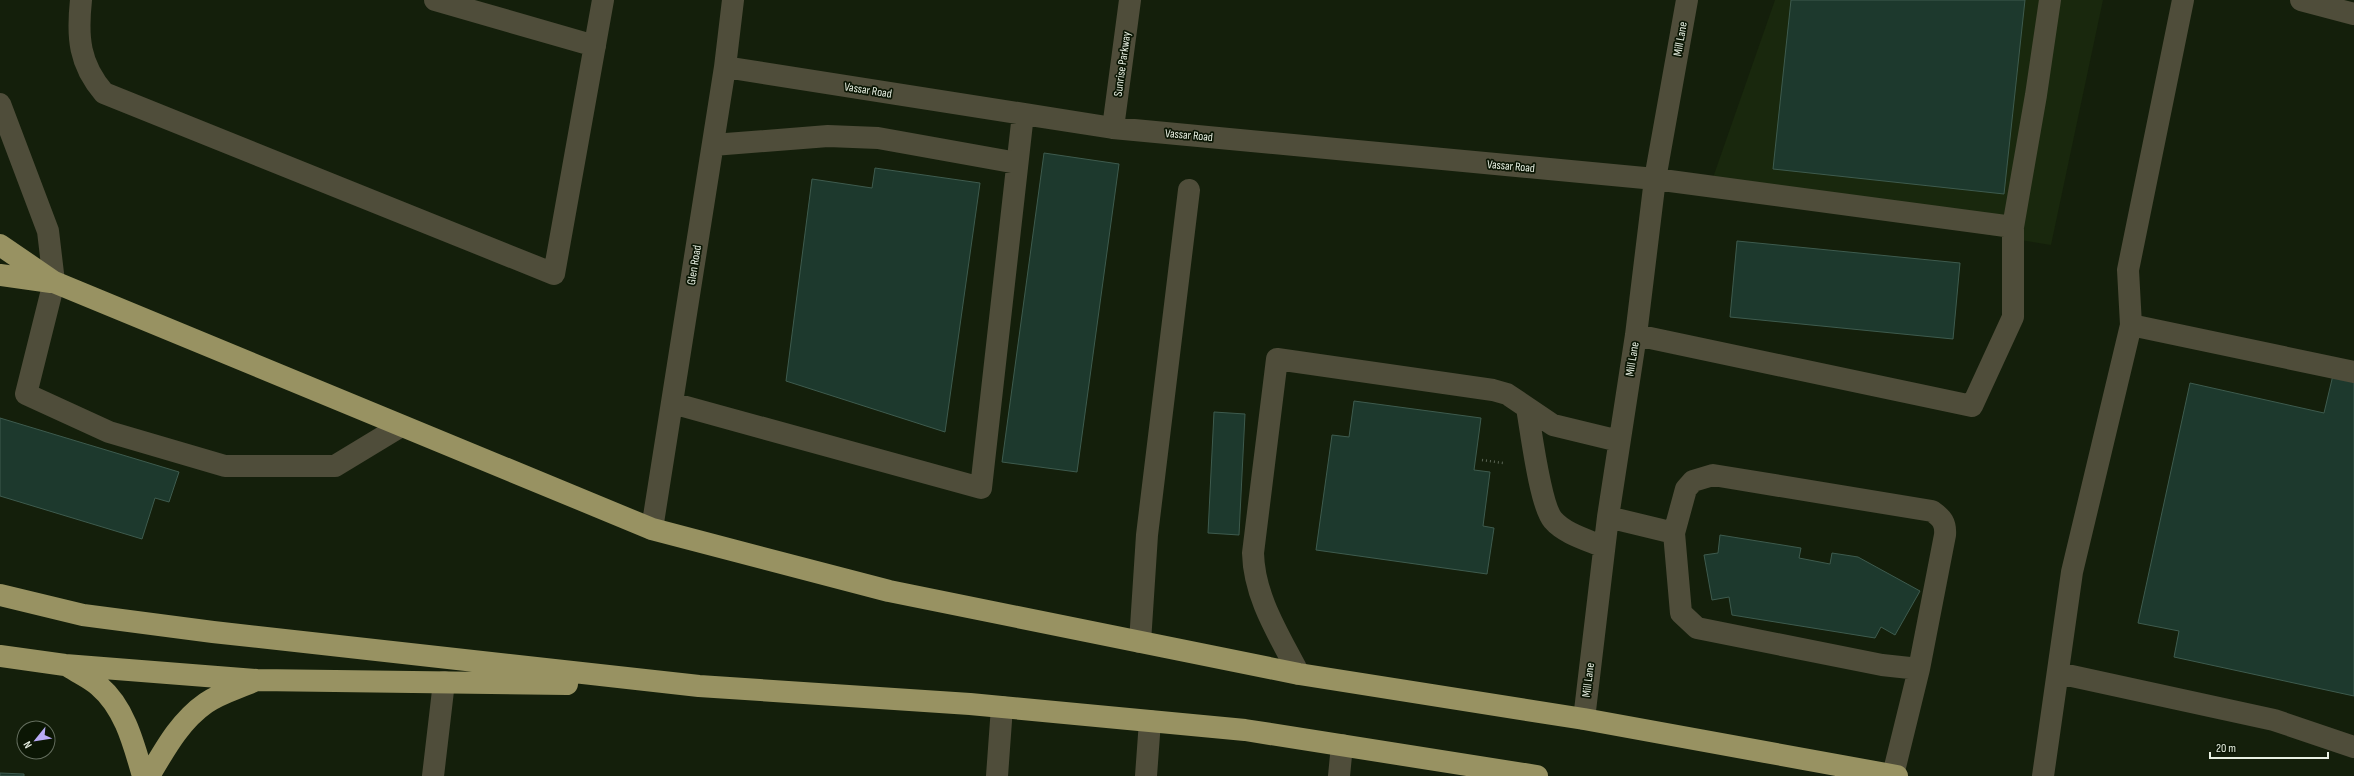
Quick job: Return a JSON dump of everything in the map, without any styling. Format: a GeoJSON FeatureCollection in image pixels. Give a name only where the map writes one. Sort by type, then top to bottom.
{"type":"FeatureCollection","features":[{"type":"Feature","properties":{"kind":"highway"},"geometry":{"type":"LineString","coordinates":[[0,245],[54,282],[652,529],[889,592],[1299,674],[1584,719],[1895,776]]}},
{"type":"Feature","properties":{"kind":"highway"},"geometry":{"type":"LineString","coordinates":[[0,275],[54,282]]}},
{"type":"Feature","properties":{"kind":"highway"},"geometry":{"type":"LineString","coordinates":[[0,595],[83,615],[213,632],[699,686],[1002,707],[1245,730],[1537,776]]}},
{"type":"Feature","properties":{"kind":"highway"},"geometry":{"type":"LineString","coordinates":[[0,656],[65,665],[257,680],[699,686]]}},
{"type":"Feature","properties":{"kind":"highway"},"geometry":{"type":"LineString","coordinates":[[65,665],[99,686],[116,705],[130,733],[143,776]]}},
{"type":"Feature","properties":{"kind":"highway"},"geometry":{"type":"LineString","coordinates":[[149,776],[173,736],[185,721],[207,702],[257,680]]}},
{"type":"Feature","properties":{"kind":"street"},"geometry":{"type":"LineString","coordinates":[[81,0],[79,24],[83,56],[91,78],[104,93],[554,274],[603,0]]}},
{"type":"Feature","properties":{"kind":"street"},"geometry":{"type":"LineString","coordinates":[[435,0],[595,46]]}},
{"type":"Feature","properties":{"kind":"street","name":"Glen Road"},"geometry":{"type":"LineString","coordinates":[[652,529],[725,67],[733,0]]}},
{"type":"Feature","properties":{"kind":"street","name":"Sunrise Parkway"},"geometry":{"type":"LineString","coordinates":[[1113,128],[1130,0]]}},
{"type":"Feature","properties":{"kind":"street","name":"Mill Lane"},"geometry":{"type":"LineString","coordinates":[[1584,719],[1604,547],[1636,335],[1655,179],[1687,0]]}},
{"type":"Feature","properties":{"kind":"street"},"geometry":{"type":"LineString","coordinates":[[1636,335],[1972,406],[2013,317],[2012,226],[2036,95],[2050,0]]}},
{"type":"Feature","properties":{"kind":"street"},"geometry":{"type":"LineString","coordinates":[[2043,776],[2072,572],[2131,325],[2128,270],[2183,0]]}},
{"type":"Feature","properties":{"kind":"street"},"geometry":{"type":"LineString","coordinates":[[2301,0],[2354,14]]}},
{"type":"Feature","properties":{"kind":"street","name":"Vassar Road"},"geometry":{"type":"LineString","coordinates":[[725,67],[1113,128],[1655,179],[2012,226]]}},
{"type":"Feature","properties":{"kind":"street"},"geometry":{"type":"LineString","coordinates":[[0,104],[48,231],[54,282],[26,394],[109,432],[225,466],[335,466],[401,426]]}},
{"type":"Feature","properties":{"kind":"street"},"geometry":{"type":"LineString","coordinates":[[672,404],[981,488],[1023,114]]}},
{"type":"Feature","properties":{"kind":"street"},"geometry":{"type":"LineString","coordinates":[[713,145],[828,136],[878,138],[1018,163]]}},
{"type":"Feature","properties":{"kind":"street"},"geometry":{"type":"LineString","coordinates":[[1140,642],[1147,535],[1189,190]]}},
{"type":"Feature","properties":{"kind":"street"},"geometry":{"type":"LineString","coordinates":[[2131,325],[2354,372]]}},
{"type":"Feature","properties":{"kind":"street"},"geometry":{"type":"LineString","coordinates":[[1299,674],[1258,589],[1254,569],[1253,553],[1277,359],[1493,390],[1507,394],[1553,425],[1619,441]]}},
{"type":"Feature","properties":{"kind":"street"},"geometry":{"type":"LineString","coordinates":[[1527,408],[1537,468],[1552,519],[1563,529],[1604,547]]}},
{"type":"Feature","properties":{"kind":"street"},"geometry":{"type":"LineString","coordinates":[[1895,776],[1919,669],[1945,535],[1946,525],[1940,516],[1932,511],[1713,475],[1693,480],[1686,489],[1674,533],[1681,613],[1697,628],[1882,665],[1919,669]]}},
{"type":"Feature","properties":{"kind":"street"},"geometry":{"type":"LineString","coordinates":[[1608,517],[1674,533]]}},
{"type":"Feature","properties":{"kind":"street"},"geometry":{"type":"LineString","coordinates":[[2058,673],[2274,720],[2354,747]]}},
{"type":"Feature","properties":{"kind":"street"},"geometry":{"type":"LineString","coordinates":[[434,776],[444,682]]}},
{"type":"Feature","properties":{"kind":"street"},"geometry":{"type":"LineString","coordinates":[[997,776],[1002,707]]}},
{"type":"Feature","properties":{"kind":"street"},"geometry":{"type":"LineString","coordinates":[[1146,776],[1150,721]]}},
{"type":"Feature","properties":{"kind":"street"},"geometry":{"type":"LineString","coordinates":[[1339,776],[1342,745]]}},
{"type":"Feature","properties":{"kind":"shaded area"},"geometry":{"type":"Polygon","coordinates":[[[1775,0],[2103,0],[2051,245],[1709,189],[1775,0]]]}},
{"type":"Feature","properties":{"kind":"building"},"geometry":{"type":"Polygon","coordinates":[[[1791,0],[2025,0],[2004,194],[1773,169],[1791,0]]]}},
{"type":"Feature","properties":{"kind":"building"},"geometry":{"type":"Polygon","coordinates":[[[1044,153],[1119,164],[1077,472],[1002,462],[1044,153]]]}},
{"type":"Feature","properties":{"kind":"building"},"geometry":{"type":"Polygon","coordinates":[[[875,168],[980,183],[945,432],[786,381],[812,179],[872,188],[875,168]]]}},
{"type":"Feature","properties":{"kind":"building"},"geometry":{"type":"Polygon","coordinates":[[[1737,241],[1960,263],[1953,339],[1730,317],[1737,241]]]}},
{"type":"Feature","properties":{"kind":"building"},"geometry":{"type":"Polygon","coordinates":[[[2333,375],[2354,380],[2354,696],[2174,657],[2179,631],[2138,623],[2190,383],[2324,413],[2333,375]]]}},
{"type":"Feature","properties":{"kind":"building"},"geometry":{"type":"Polygon","coordinates":[[[1354,401],[1481,418],[1474,470],[1490,472],[1483,526],[1494,528],[1487,574],[1316,550],[1332,435],[1349,437],[1354,401]]]}},
{"type":"Feature","properties":{"kind":"building"},"geometry":{"type":"Polygon","coordinates":[[[1214,412],[1245,414],[1239,535],[1208,533],[1214,412]]]}},
{"type":"Feature","properties":{"kind":"building"},"geometry":{"type":"Polygon","coordinates":[[[0,418],[179,472],[169,502],[155,498],[142,539],[0,496],[0,418]]]}},
{"type":"Feature","properties":{"kind":"building"},"geometry":{"type":"Polygon","coordinates":[[[1720,535],[1801,548],[1799,558],[1830,564],[1832,553],[1858,557],[1920,591],[1895,635],[1881,627],[1875,638],[1732,615],[1729,597],[1712,600],[1704,555],[1718,553],[1720,535]]]}},
{"type":"Feature","properties":{"kind":"building"},"geometry":{"type":"Polygon","coordinates":[[[0,773],[24,774],[24,776],[0,776],[0,773]]]}}]}
